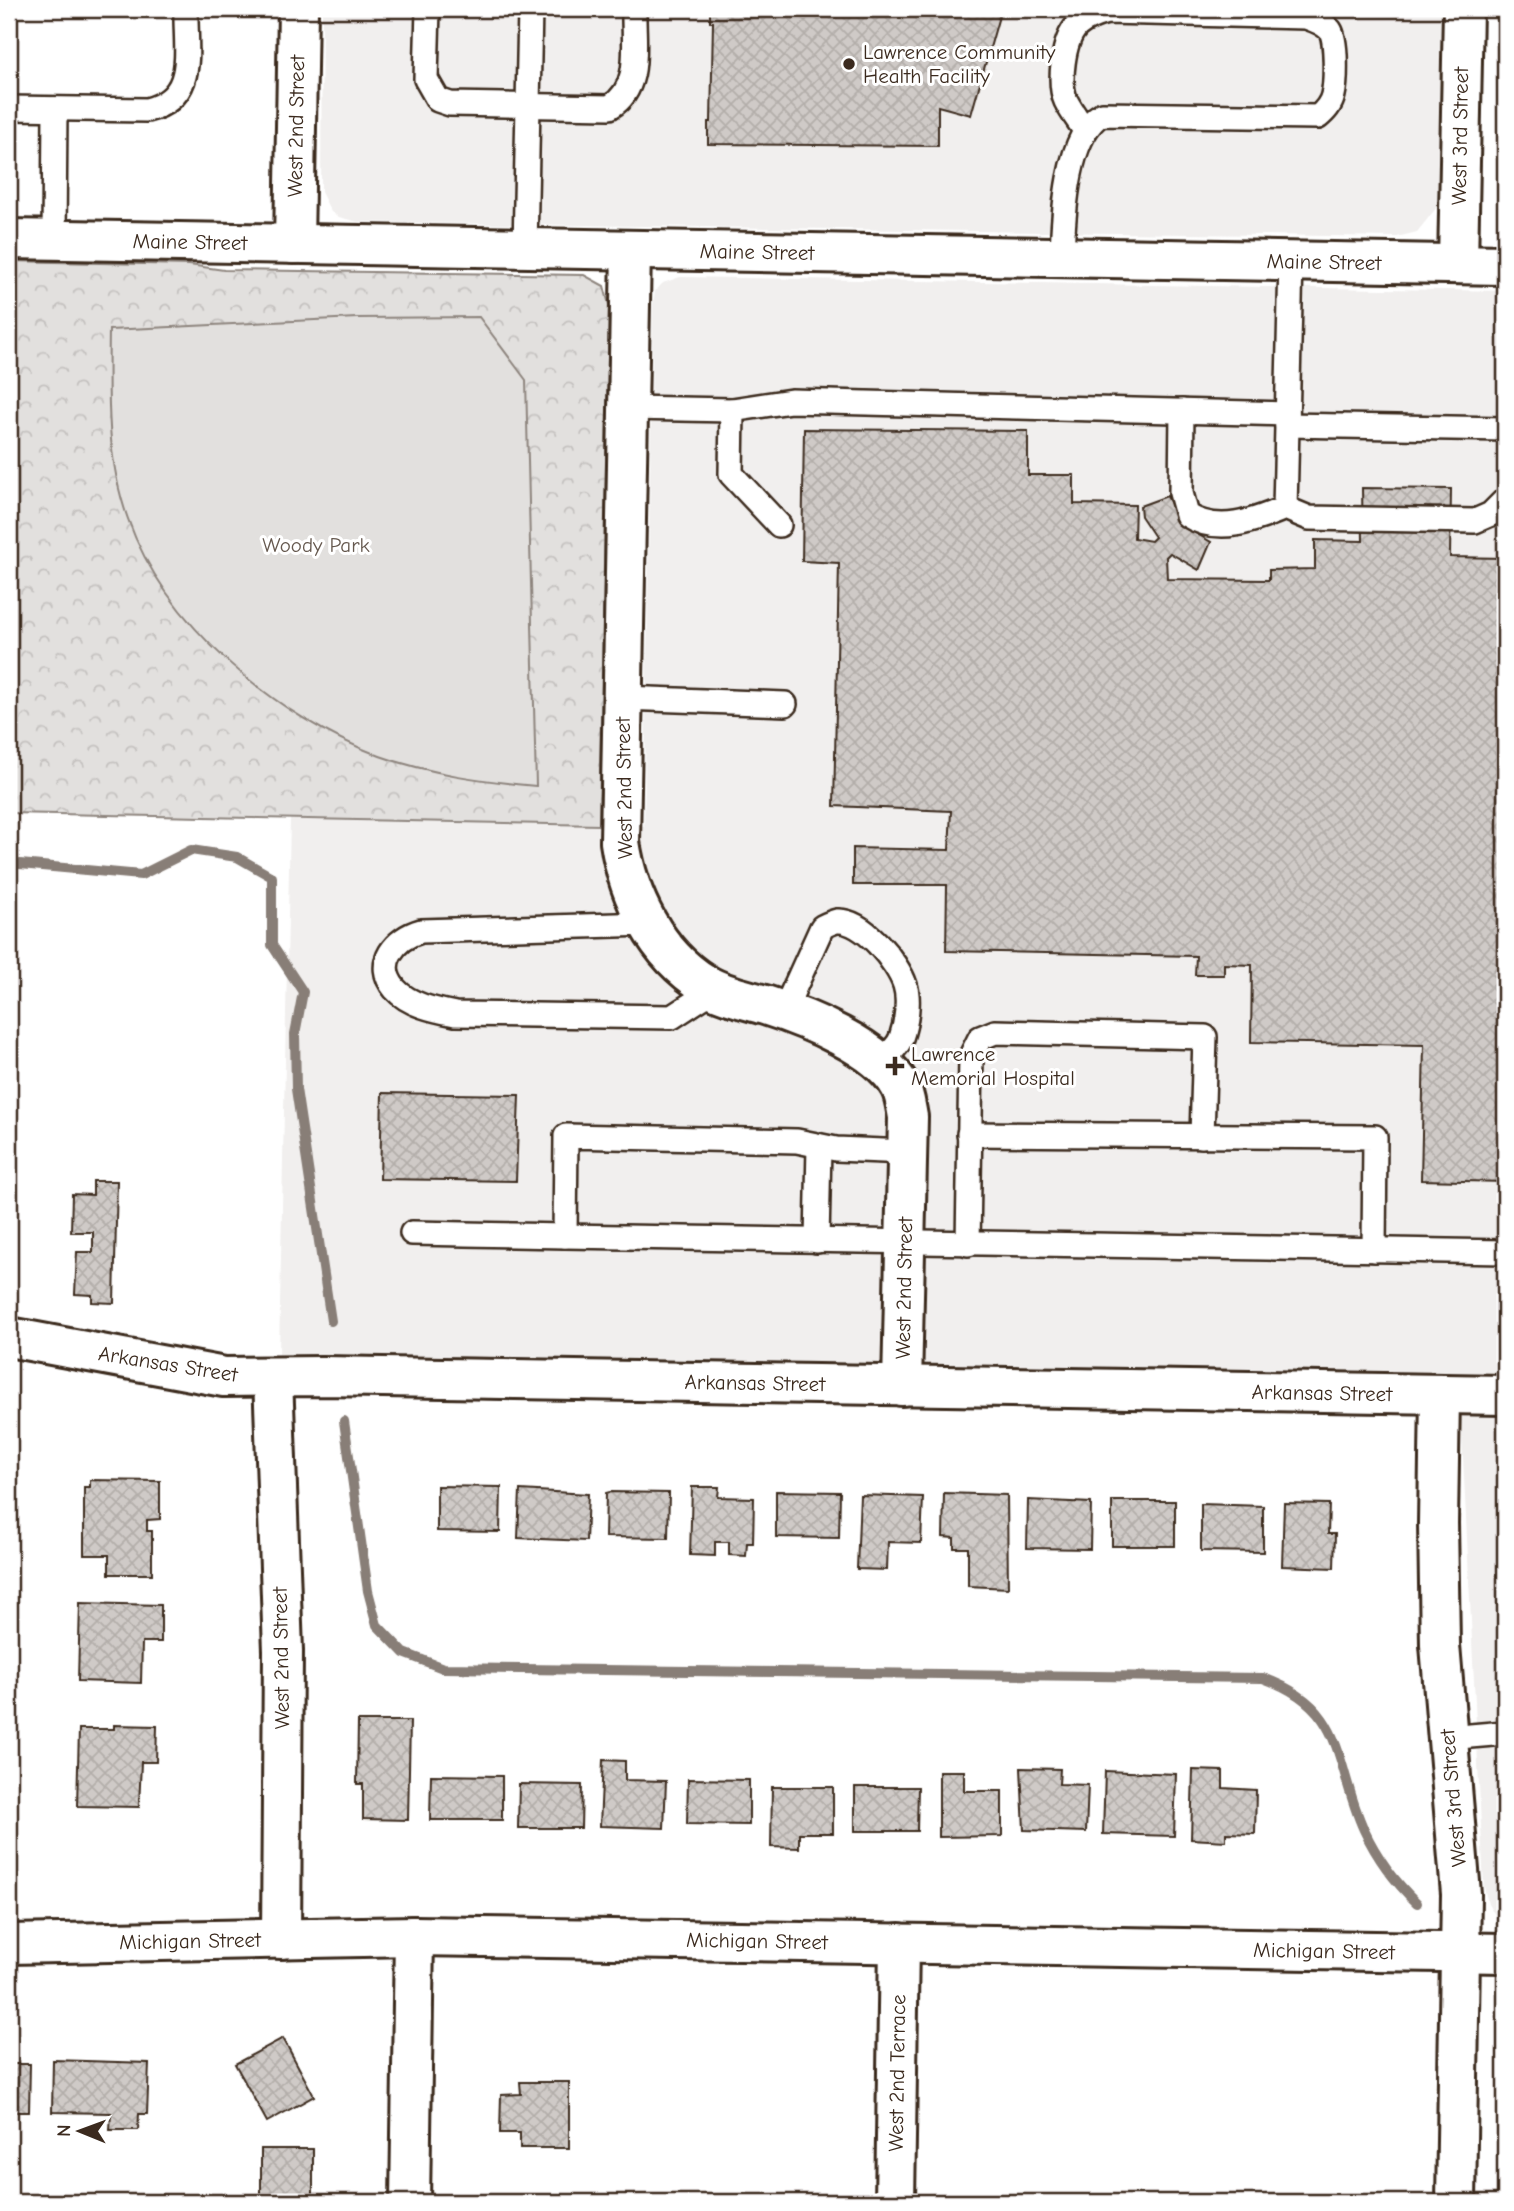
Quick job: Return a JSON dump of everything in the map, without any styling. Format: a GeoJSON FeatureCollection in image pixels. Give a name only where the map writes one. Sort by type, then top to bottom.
{"type":"FeatureCollection","features":[{"type":"Feature","properties":{"kind":"street","name":"West 2nd Street"},"geometry":{"type":"LineString","coordinates":[[294,244],[298,9]]}},
{"type":"Feature","properties":{"kind":"street","name":"West 3rd Street"},"geometry":{"type":"LineString","coordinates":[[1458,264],[1462,9]]}},
{"type":"Feature","properties":{"kind":"street","name":"Maine Street"},"geometry":{"type":"LineString","coordinates":[[9,239],[1505,265]]}},
{"type":"Feature","properties":{"kind":"street","name":"West 2nd Street"},"geometry":{"type":"LineString","coordinates":[[631,250],[620,842],[632,890],[649,924],[688,970],[715,989],[784,1011],[818,1026],[880,1062],[902,1089],[908,1117],[902,1386]]}},
{"type":"Feature","properties":{"kind":"street","name":"Arkansas Street"},"geometry":{"type":"LineString","coordinates":[[9,1337],[224,1377],[1505,1395]]}},
{"type":"Feature","properties":{"kind":"street","name":"West 2nd Street"},"geometry":{"type":"LineString","coordinates":[[273,1377],[283,1651],[281,1939]]}},
{"type":"Feature","properties":{"kind":"street","name":"West 3rd Street"},"geometry":{"type":"LineString","coordinates":[[1440,1395],[1438,1550],[1447,1738],[1460,1865],[1456,2202]]}},
{"type":"Feature","properties":{"kind":"street","name":"Michigan Street"},"geometry":{"type":"LineString","coordinates":[[9,1944],[414,1936],[1505,1953]]}},
{"type":"Feature","properties":{"kind":"street"},"geometry":{"type":"LineString","coordinates":[[410,2202],[414,1936]]}},
{"type":"Feature","properties":{"kind":"street","name":"West 2nd Terrace"},"geometry":{"type":"LineString","coordinates":[[895,2202],[900,1943]]}},
{"type":"Feature","properties":{"kind":"lane"},"geometry":{"type":"LineString","coordinates":[[9,108],[147,110],[174,99],[182,86],[185,69],[186,9]]}},
{"type":"Feature","properties":{"kind":"lane"},"geometry":{"type":"LineString","coordinates":[[428,9],[426,79],[438,100],[450,104],[610,107],[628,92],[633,78],[634,9]]}},
{"type":"Feature","properties":{"kind":"lane"},"geometry":{"type":"LineString","coordinates":[[525,248],[530,9]]}},
{"type":"Feature","properties":{"kind":"lane"},"geometry":{"type":"LineString","coordinates":[[1062,257],[1066,195],[1084,130],[1102,114],[1318,117],[1328,109],[1334,95],[1334,42],[1331,32],[1322,24],[1306,17],[1107,12],[1093,15],[1074,29],[1068,42],[1062,85],[1066,100],[1084,130]]}},
{"type":"Feature","properties":{"kind":"lane"},"geometry":{"type":"LineString","coordinates":[[54,240],[55,109]]}},
{"type":"Feature","properties":{"kind":"lane"},"geometry":{"type":"LineString","coordinates":[[1285,508],[1291,261]]}},
{"type":"Feature","properties":{"kind":"lane"},"geometry":{"type":"LineString","coordinates":[[628,408],[732,410],[791,401],[1182,411],[1287,419],[1505,429]]}},
{"type":"Feature","properties":{"kind":"lane"},"geometry":{"type":"LineString","coordinates":[[732,410],[731,474],[779,524]]}},
{"type":"Feature","properties":{"kind":"lane"},"geometry":{"type":"LineString","coordinates":[[1182,411],[1181,493],[1187,515],[1202,525],[1228,525],[1259,519],[1285,508],[1309,519],[1475,521],[1491,514],[1505,499]]}},
{"type":"Feature","properties":{"kind":"lane"},"geometry":{"type":"LineString","coordinates":[[623,698],[785,704]]}},
{"type":"Feature","properties":{"kind":"lane"},"geometry":{"type":"LineString","coordinates":[[784,1011],[822,927],[839,921],[858,927],[876,942],[892,961],[906,986],[906,1014],[900,1041],[880,1062]]}},
{"type":"Feature","properties":{"kind":"lane"},"geometry":{"type":"LineString","coordinates":[[649,924],[421,931],[404,936],[391,949],[387,968],[394,988],[425,1007],[455,1014],[672,1017],[715,989]]}},
{"type":"Feature","properties":{"kind":"lane"},"geometry":{"type":"LineString","coordinates":[[968,1244],[971,1056],[980,1038],[995,1032],[1205,1037],[1202,1136]]}},
{"type":"Feature","properties":{"kind":"lane"},"geometry":{"type":"LineString","coordinates":[[970,1134],[1375,1137],[1374,1250]]}},
{"type":"Feature","properties":{"kind":"lane"},"geometry":{"type":"LineString","coordinates":[[565,1236],[566,1136],[797,1141],[819,1146],[907,1152]]}},
{"type":"Feature","properties":{"kind":"lane"},"geometry":{"type":"LineString","coordinates":[[817,1241],[819,1146]]}},
{"type":"Feature","properties":{"kind":"lane"},"geometry":{"type":"LineString","coordinates":[[412,1233],[1505,1252]]}},
{"type":"Feature","properties":{"kind":"lane"},"geometry":{"type":"LineString","coordinates":[[1447,1738],[1505,1732]]}},
{"type":"Feature","properties":{"kind":"shaded area"},"geometry":{"type":"Polygon","coordinates":[[[322,9],[1441,9],[1437,207],[1417,232],[1397,237],[358,222],[331,212],[321,192],[322,9]]]}},
{"type":"Feature","properties":{"kind":"shaded area","name":"Lawrence Memorial Hospital"},"geometry":{"type":"Polygon","coordinates":[[[680,277],[1505,291],[1505,1922],[1495,1915],[1488,1903],[1484,1887],[1459,1374],[279,1354],[290,819],[644,826],[653,304],[655,291],[663,283],[680,277]]]}},
{"type":"Feature","properties":{"kind":"green space","name":"Woody Park"},"geometry":{"type":"Polygon","coordinates":[[[9,261],[189,265],[224,270],[584,275],[604,286],[609,305],[599,825],[9,813],[9,261]]]}},
{"type":"Feature","properties":{"kind":"green space"},"geometry":{"type":"Polygon","coordinates":[[[479,317],[526,380],[536,786],[457,776],[380,756],[302,718],[265,692],[229,663],[168,595],[145,558],[128,519],[112,449],[109,330],[357,318],[479,317]]]}},
{"type":"Feature","properties":{"kind":"building","name":"Lawrence Community Health Facility"},"geometry":{"type":"Polygon","coordinates":[[[710,9],[1001,9],[971,115],[938,106],[938,146],[708,144],[713,22],[710,22],[710,9]]]}},
{"type":"Feature","properties":{"kind":"building"},"geometry":{"type":"Polygon","coordinates":[[[804,429],[1028,431],[1028,475],[1074,475],[1074,504],[1135,505],[1134,538],[1151,541],[1155,537],[1141,516],[1140,506],[1167,496],[1176,514],[1190,530],[1211,542],[1199,570],[1170,553],[1166,557],[1167,579],[1269,580],[1269,570],[1315,569],[1315,540],[1363,541],[1362,488],[1451,489],[1450,557],[1505,558],[1505,1182],[1421,1180],[1424,1045],[1251,1042],[1252,965],[1224,964],[1224,975],[1195,975],[1196,956],[946,951],[947,885],[853,885],[853,848],[949,850],[951,811],[834,806],[839,563],[802,561],[804,429]]]}},
{"type":"Feature","properties":{"kind":"building"},"geometry":{"type":"Polygon","coordinates":[[[382,1093],[519,1095],[516,1181],[380,1179],[382,1093]]]}},
{"type":"Feature","properties":{"kind":"building"},"geometry":{"type":"Polygon","coordinates":[[[93,1181],[117,1181],[114,1303],[92,1302],[92,1295],[75,1294],[77,1252],[93,1252],[93,1232],[71,1232],[72,1194],[93,1195],[93,1181]]]}},
{"type":"Feature","properties":{"kind":"building"},"geometry":{"type":"Polygon","coordinates":[[[90,1480],[160,1481],[160,1519],[147,1520],[147,1531],[152,1531],[152,1574],[109,1574],[109,1555],[84,1555],[84,1487],[90,1487],[90,1480]]]}},
{"type":"Feature","properties":{"kind":"building"},"geometry":{"type":"Polygon","coordinates":[[[437,1486],[501,1487],[500,1532],[437,1531],[437,1486]]]}},
{"type":"Feature","properties":{"kind":"building"},"geometry":{"type":"Polygon","coordinates":[[[692,1487],[719,1487],[718,1497],[754,1498],[753,1543],[747,1543],[746,1556],[729,1555],[729,1542],[715,1542],[715,1556],[690,1555],[692,1487]]]}},
{"type":"Feature","properties":{"kind":"building"},"geometry":{"type":"Polygon","coordinates":[[[520,1490],[588,1494],[586,1541],[518,1538],[520,1490]]]}},
{"type":"Feature","properties":{"kind":"building"},"geometry":{"type":"Polygon","coordinates":[[[776,1491],[840,1492],[839,1538],[776,1537],[776,1491]]]}},
{"type":"Feature","properties":{"kind":"building"},"geometry":{"type":"Polygon","coordinates":[[[606,1493],[669,1493],[668,1538],[605,1537],[606,1493]]]}},
{"type":"Feature","properties":{"kind":"building"},"geometry":{"type":"Polygon","coordinates":[[[944,1493],[1007,1495],[1008,1588],[968,1586],[968,1548],[954,1548],[954,1538],[943,1537],[944,1493]]]}},
{"type":"Feature","properties":{"kind":"building"},"geometry":{"type":"Polygon","coordinates":[[[860,1495],[923,1497],[921,1543],[888,1542],[887,1570],[857,1569],[860,1495]]]}},
{"type":"Feature","properties":{"kind":"building"},"geometry":{"type":"Polygon","coordinates":[[[1028,1500],[1091,1503],[1090,1549],[1027,1548],[1028,1500]]]}},
{"type":"Feature","properties":{"kind":"building"},"geometry":{"type":"Polygon","coordinates":[[[1112,1501],[1175,1501],[1175,1546],[1112,1546],[1112,1501]]]}},
{"type":"Feature","properties":{"kind":"building"},"geometry":{"type":"Polygon","coordinates":[[[1284,1503],[1329,1504],[1328,1534],[1335,1534],[1334,1568],[1282,1566],[1284,1503]]]}},
{"type":"Feature","properties":{"kind":"building"},"geometry":{"type":"Polygon","coordinates":[[[1201,1504],[1263,1506],[1263,1552],[1201,1551],[1201,1504]]]}},
{"type":"Feature","properties":{"kind":"building"},"geometry":{"type":"Polygon","coordinates":[[[80,1603],[161,1605],[161,1642],[142,1642],[141,1683],[78,1681],[80,1603]]]}},
{"type":"Feature","properties":{"kind":"building"},"geometry":{"type":"Polygon","coordinates":[[[358,1721],[410,1721],[408,1820],[363,1819],[363,1784],[357,1784],[358,1721]]]}},
{"type":"Feature","properties":{"kind":"building"},"geometry":{"type":"Polygon","coordinates":[[[114,1725],[157,1726],[156,1762],[141,1762],[139,1807],[77,1806],[79,1729],[114,1729],[114,1725]]]}},
{"type":"Feature","properties":{"kind":"building"},"geometry":{"type":"Polygon","coordinates":[[[603,1760],[625,1761],[625,1780],[666,1781],[664,1828],[600,1826],[603,1760]]]}},
{"type":"Feature","properties":{"kind":"building"},"geometry":{"type":"Polygon","coordinates":[[[1021,1768],[1060,1769],[1059,1784],[1088,1785],[1086,1832],[1024,1830],[1021,1768]]]}},
{"type":"Feature","properties":{"kind":"building"},"geometry":{"type":"Polygon","coordinates":[[[1193,1770],[1223,1771],[1223,1788],[1256,1790],[1255,1834],[1226,1833],[1226,1841],[1191,1839],[1193,1770]]]}},
{"type":"Feature","properties":{"kind":"building"},"geometry":{"type":"Polygon","coordinates":[[[939,1771],[964,1771],[964,1791],[1002,1791],[1002,1836],[939,1837],[939,1771]]]}},
{"type":"Feature","properties":{"kind":"building"},"geometry":{"type":"Polygon","coordinates":[[[1105,1771],[1176,1774],[1174,1836],[1103,1834],[1105,1771]]]}},
{"type":"Feature","properties":{"kind":"building"},"geometry":{"type":"Polygon","coordinates":[[[431,1775],[502,1776],[502,1820],[430,1820],[431,1775]]]}},
{"type":"Feature","properties":{"kind":"building"},"geometry":{"type":"Polygon","coordinates":[[[688,1779],[749,1780],[749,1825],[687,1824],[688,1779]]]}},
{"type":"Feature","properties":{"kind":"building"},"geometry":{"type":"Polygon","coordinates":[[[519,1784],[582,1785],[581,1828],[518,1828],[519,1784]]]}},
{"type":"Feature","properties":{"kind":"building"},"geometry":{"type":"Polygon","coordinates":[[[772,1787],[833,1787],[833,1833],[799,1833],[799,1848],[771,1847],[772,1787]]]}},
{"type":"Feature","properties":{"kind":"building"},"geometry":{"type":"Polygon","coordinates":[[[855,1787],[918,1787],[917,1831],[855,1831],[855,1787]]]}},
{"type":"Feature","properties":{"kind":"building"},"geometry":{"type":"Polygon","coordinates":[[[283,2038],[314,2096],[267,2122],[235,2064],[283,2038]]]}},
{"type":"Feature","properties":{"kind":"building"},"geometry":{"type":"Polygon","coordinates":[[[53,2060],[149,2063],[147,2114],[139,2114],[138,2130],[110,2130],[111,2113],[52,2112],[53,2060]]]}},
{"type":"Feature","properties":{"kind":"building"},"geometry":{"type":"Polygon","coordinates":[[[9,2064],[30,2064],[29,2112],[9,2112],[9,2064]]]}},
{"type":"Feature","properties":{"kind":"building"},"geometry":{"type":"Polygon","coordinates":[[[520,2082],[569,2082],[569,2148],[520,2148],[520,2133],[500,2133],[501,2095],[521,2094],[520,2082]]]}},
{"type":"Feature","properties":{"kind":"building"},"geometry":{"type":"Polygon","coordinates":[[[261,2149],[313,2149],[313,2202],[261,2202],[261,2149]]]}},
{"type":"Feature","properties":{"kind":"waterway"},"geometry":{"type":"LineString","coordinates":[[9,863],[141,875],[191,850],[237,857],[272,877],[272,945],[303,992],[295,1034],[296,1089],[331,1321]]}},
{"type":"Feature","properties":{"kind":"waterway"},"geometry":{"type":"LineString","coordinates":[[344,1421],[368,1591],[377,1625],[404,1653],[443,1668],[1263,1678],[1290,1690],[1310,1705],[1324,1721],[1334,1740],[1354,1805],[1369,1840],[1387,1869],[1417,1903]]}},
{"type":"Feature","properties":{"kind":"place","name":"Lawrence Community Health Facility"},"geometry":{"type":"Point","coordinates":[849,64]}},
{"type":"Feature","properties":{"kind":"place","name":"Lawrence Memorial Hospital"},"geometry":{"type":"Point","coordinates":[895,1066]}}]}
